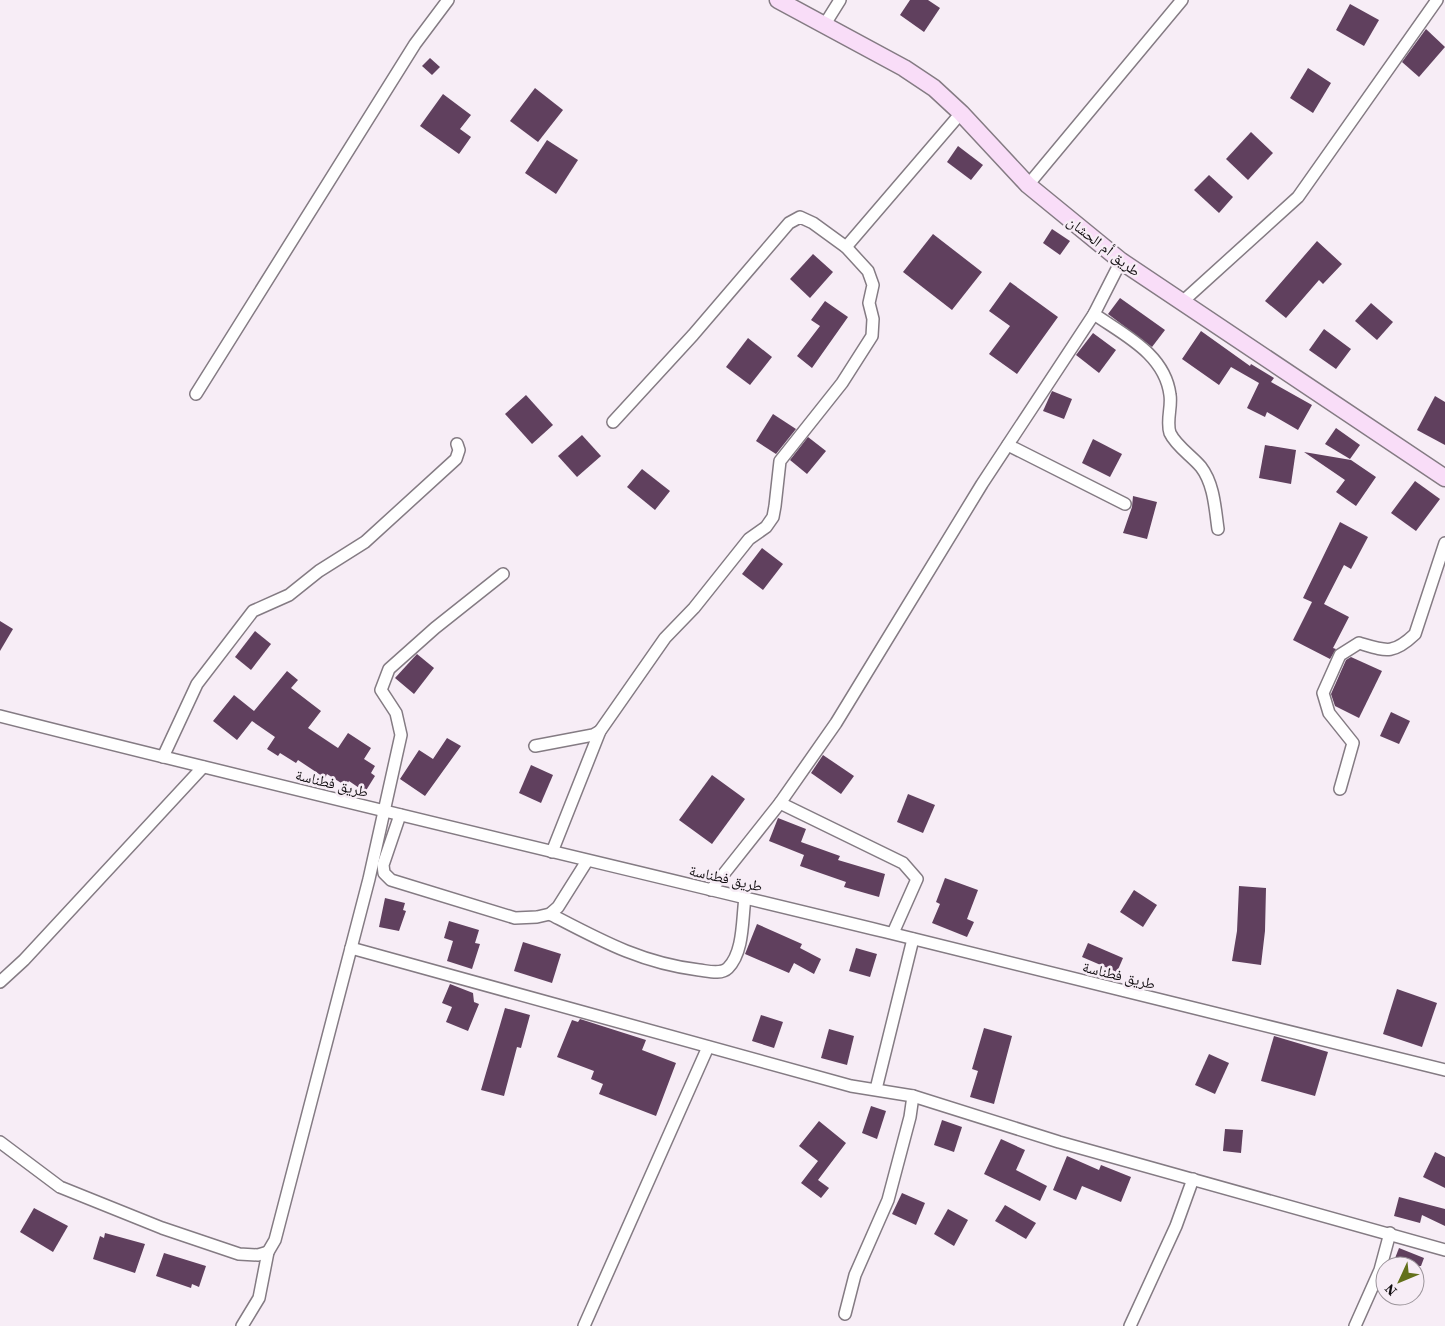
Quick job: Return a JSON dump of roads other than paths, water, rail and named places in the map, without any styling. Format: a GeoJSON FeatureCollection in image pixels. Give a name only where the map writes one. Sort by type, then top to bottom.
{"type":"FeatureCollection","features":[{"type":"Feature","properties":{"kind":"street"},"geometry":{"type":"LineString","coordinates":[[196,394],[415,44],[448,0]]}},
{"type":"Feature","properties":{"kind":"street","name":"طريق أم الحشان"},"geometry":{"type":"LineString","coordinates":[[778,0],[904,68],[934,88],[961,113],[1028,185],[1121,261],[1181,303],[1444,475]]}},
{"type":"Feature","properties":{"kind":"street"},"geometry":{"type":"LineString","coordinates":[[825,24],[840,0]]}},
{"type":"Feature","properties":{"kind":"street"},"geometry":{"type":"LineString","coordinates":[[1028,185],[1182,0]]}},
{"type":"Feature","properties":{"kind":"street"},"geometry":{"type":"LineString","coordinates":[[1181,303],[1298,197],[1437,0]]}},
{"type":"Feature","properties":{"kind":"street"},"geometry":{"type":"LineString","coordinates":[[846,247],[961,113]]}},
{"type":"Feature","properties":{"kind":"street"},"geometry":{"type":"LineString","coordinates":[[552,852],[600,731],[666,638],[694,608],[749,539],[766,527],[774,512],[780,461],[842,383],[872,336],[873,320],[869,303],[873,285],[868,270],[846,247],[813,223],[800,217],[789,223],[693,335],[613,422]]}},
{"type":"Feature","properties":{"kind":"street"},"geometry":{"type":"LineString","coordinates":[[711,890],[780,803],[836,723],[1008,445],[1094,314],[1121,261]]}},
{"type":"Feature","properties":{"kind":"street"},"geometry":{"type":"LineString","coordinates":[[1094,314],[1148,351],[1162,369],[1170,395],[1168,423],[1171,434],[1201,468],[1210,482],[1218,529]]}},
{"type":"Feature","properties":{"kind":"street"},"geometry":{"type":"LineString","coordinates":[[163,757],[197,684],[253,611],[289,595],[319,571],[364,542],[456,460],[459,450],[457,444]]}},
{"type":"Feature","properties":{"kind":"street"},"geometry":{"type":"LineString","coordinates":[[1008,445],[1124,504]]}},
{"type":"Feature","properties":{"kind":"street"},"geometry":{"type":"LineString","coordinates":[[1340,789],[1353,743],[1329,713],[1323,693],[1340,655],[1359,643],[1387,651],[1405,643],[1415,634],[1445,543]]}},
{"type":"Feature","properties":{"kind":"street"},"geometry":{"type":"LineString","coordinates":[[242,1326],[259,1298],[268,1252],[275,1240],[351,948],[401,735],[396,713],[381,690],[388,669],[435,628],[503,574]]}},
{"type":"Feature","properties":{"kind":"street","name":"طريق فطناسة"},"geometry":{"type":"LineString","coordinates":[[0,716],[400,815],[491,835],[588,861],[893,933],[1445,1070]]}},
{"type":"Feature","properties":{"kind":"street"},"geometry":{"type":"LineString","coordinates":[[535,746],[593,735],[600,731]]}},
{"type":"Feature","properties":{"kind":"street"},"geometry":{"type":"LineString","coordinates":[[0,982],[24,960],[202,767]]}},
{"type":"Feature","properties":{"kind":"street"},"geometry":{"type":"LineString","coordinates":[[780,803],[903,863],[913,872],[917,879],[893,933]]}},
{"type":"Feature","properties":{"kind":"street"},"geometry":{"type":"LineString","coordinates":[[400,815],[383,865],[384,873],[391,880],[515,918],[537,917],[550,914],[558,907],[588,861]]}},
{"type":"Feature","properties":{"kind":"street"},"geometry":{"type":"LineString","coordinates":[[550,914],[618,949],[671,966],[720,972],[728,968],[738,952],[745,898]]}},
{"type":"Feature","properties":{"kind":"street"},"geometry":{"type":"LineString","coordinates":[[876,1088],[913,939]]}},
{"type":"Feature","properties":{"kind":"street"},"geometry":{"type":"LineString","coordinates":[[351,948],[851,1086],[876,1088],[913,1096],[1059,1142],[1390,1233],[1445,1250]]}},
{"type":"Feature","properties":{"kind":"street"},"geometry":{"type":"LineString","coordinates":[[584,1326],[708,1047]]}},
{"type":"Feature","properties":{"kind":"street"},"geometry":{"type":"LineString","coordinates":[[845,1314],[855,1275],[888,1200],[908,1125],[913,1096]]}},
{"type":"Feature","properties":{"kind":"street"},"geometry":{"type":"LineString","coordinates":[[0,1142],[68,1191],[162,1228],[239,1254],[258,1255],[268,1252]]}},
{"type":"Feature","properties":{"kind":"street"},"geometry":{"type":"LineString","coordinates":[[1130,1326],[1176,1226],[1193,1179]]}},
{"type":"Feature","properties":{"kind":"street"},"geometry":{"type":"LineString","coordinates":[[1354,1326],[1380,1270],[1390,1233]]}}]}
